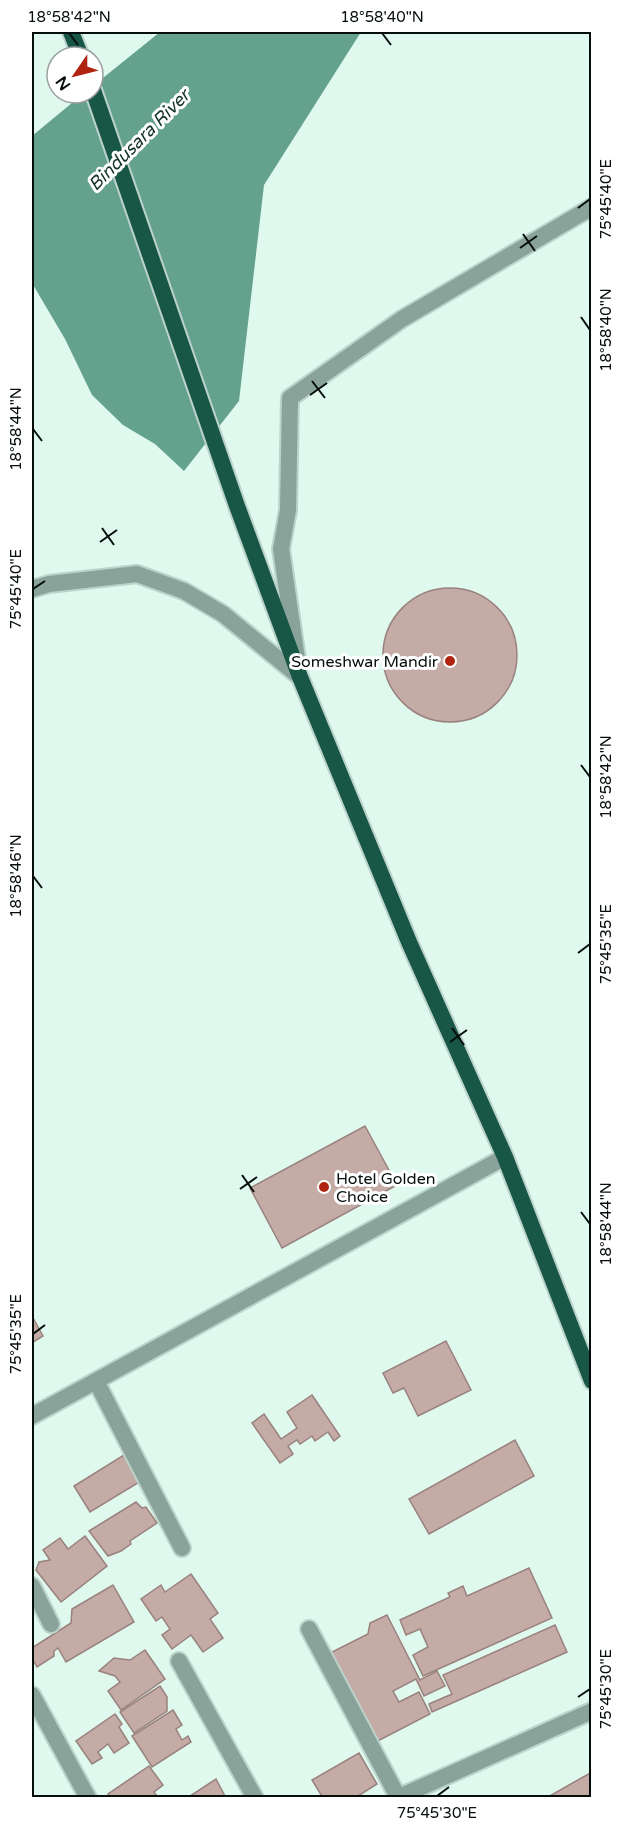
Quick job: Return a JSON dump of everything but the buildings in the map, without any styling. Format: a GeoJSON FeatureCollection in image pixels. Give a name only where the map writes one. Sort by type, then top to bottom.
{"type":"FeatureCollection","features":[{"type":"Feature","properties":{"kind":"highway"},"geometry":{"type":"LineString","coordinates":[[98,105],[237,506],[300,677],[409,942],[506,1157],[591,1382]]}},
{"type":"Feature","properties":{"kind":"street"},"geometry":{"type":"LineString","coordinates":[[300,677],[281,549],[288,510],[290,398],[402,319],[591,207]]}},
{"type":"Feature","properties":{"kind":"street"},"geometry":{"type":"LineString","coordinates":[[32,589],[137,574],[184,591],[223,614],[300,677]]}},
{"type":"Feature","properties":{"kind":"street"},"geometry":{"type":"LineString","coordinates":[[32,1416],[506,1157]]}},
{"type":"Feature","properties":{"kind":"street"},"geometry":{"type":"LineString","coordinates":[[96,1381],[182,1548]]}},
{"type":"Feature","properties":{"kind":"street"},"geometry":{"type":"LineString","coordinates":[[32,1586],[51,1624]]}},
{"type":"Feature","properties":{"kind":"street"},"geometry":{"type":"LineString","coordinates":[[309,1629],[398,1797],[591,1711]]}},
{"type":"Feature","properties":{"kind":"street"},"geometry":{"type":"LineString","coordinates":[[179,1661],[255,1797]]}},
{"type":"Feature","properties":{"kind":"street"},"geometry":{"type":"LineString","coordinates":[[32,1695],[88,1797]]}},
{"type":"Feature","properties":{"kind":"water","name":"Bindusara River"},"geometry":{"type":"Polygon","coordinates":[[[160,32],[361,32],[264,185],[239,401],[184,471],[155,444],[123,425],[92,395],[65,339],[32,283],[32,136],[69,105],[105,105],[105,76],[160,32]]]}},
{"type":"Feature","properties":{"kind":"place","name":"Someshwar Mandir"},"geometry":{"type":"Point","coordinates":[450,661]}},
{"type":"Feature","properties":{"kind":"place","name":"Hotel Golden Choice"},"geometry":{"type":"Point","coordinates":[324,1187]}}]}
